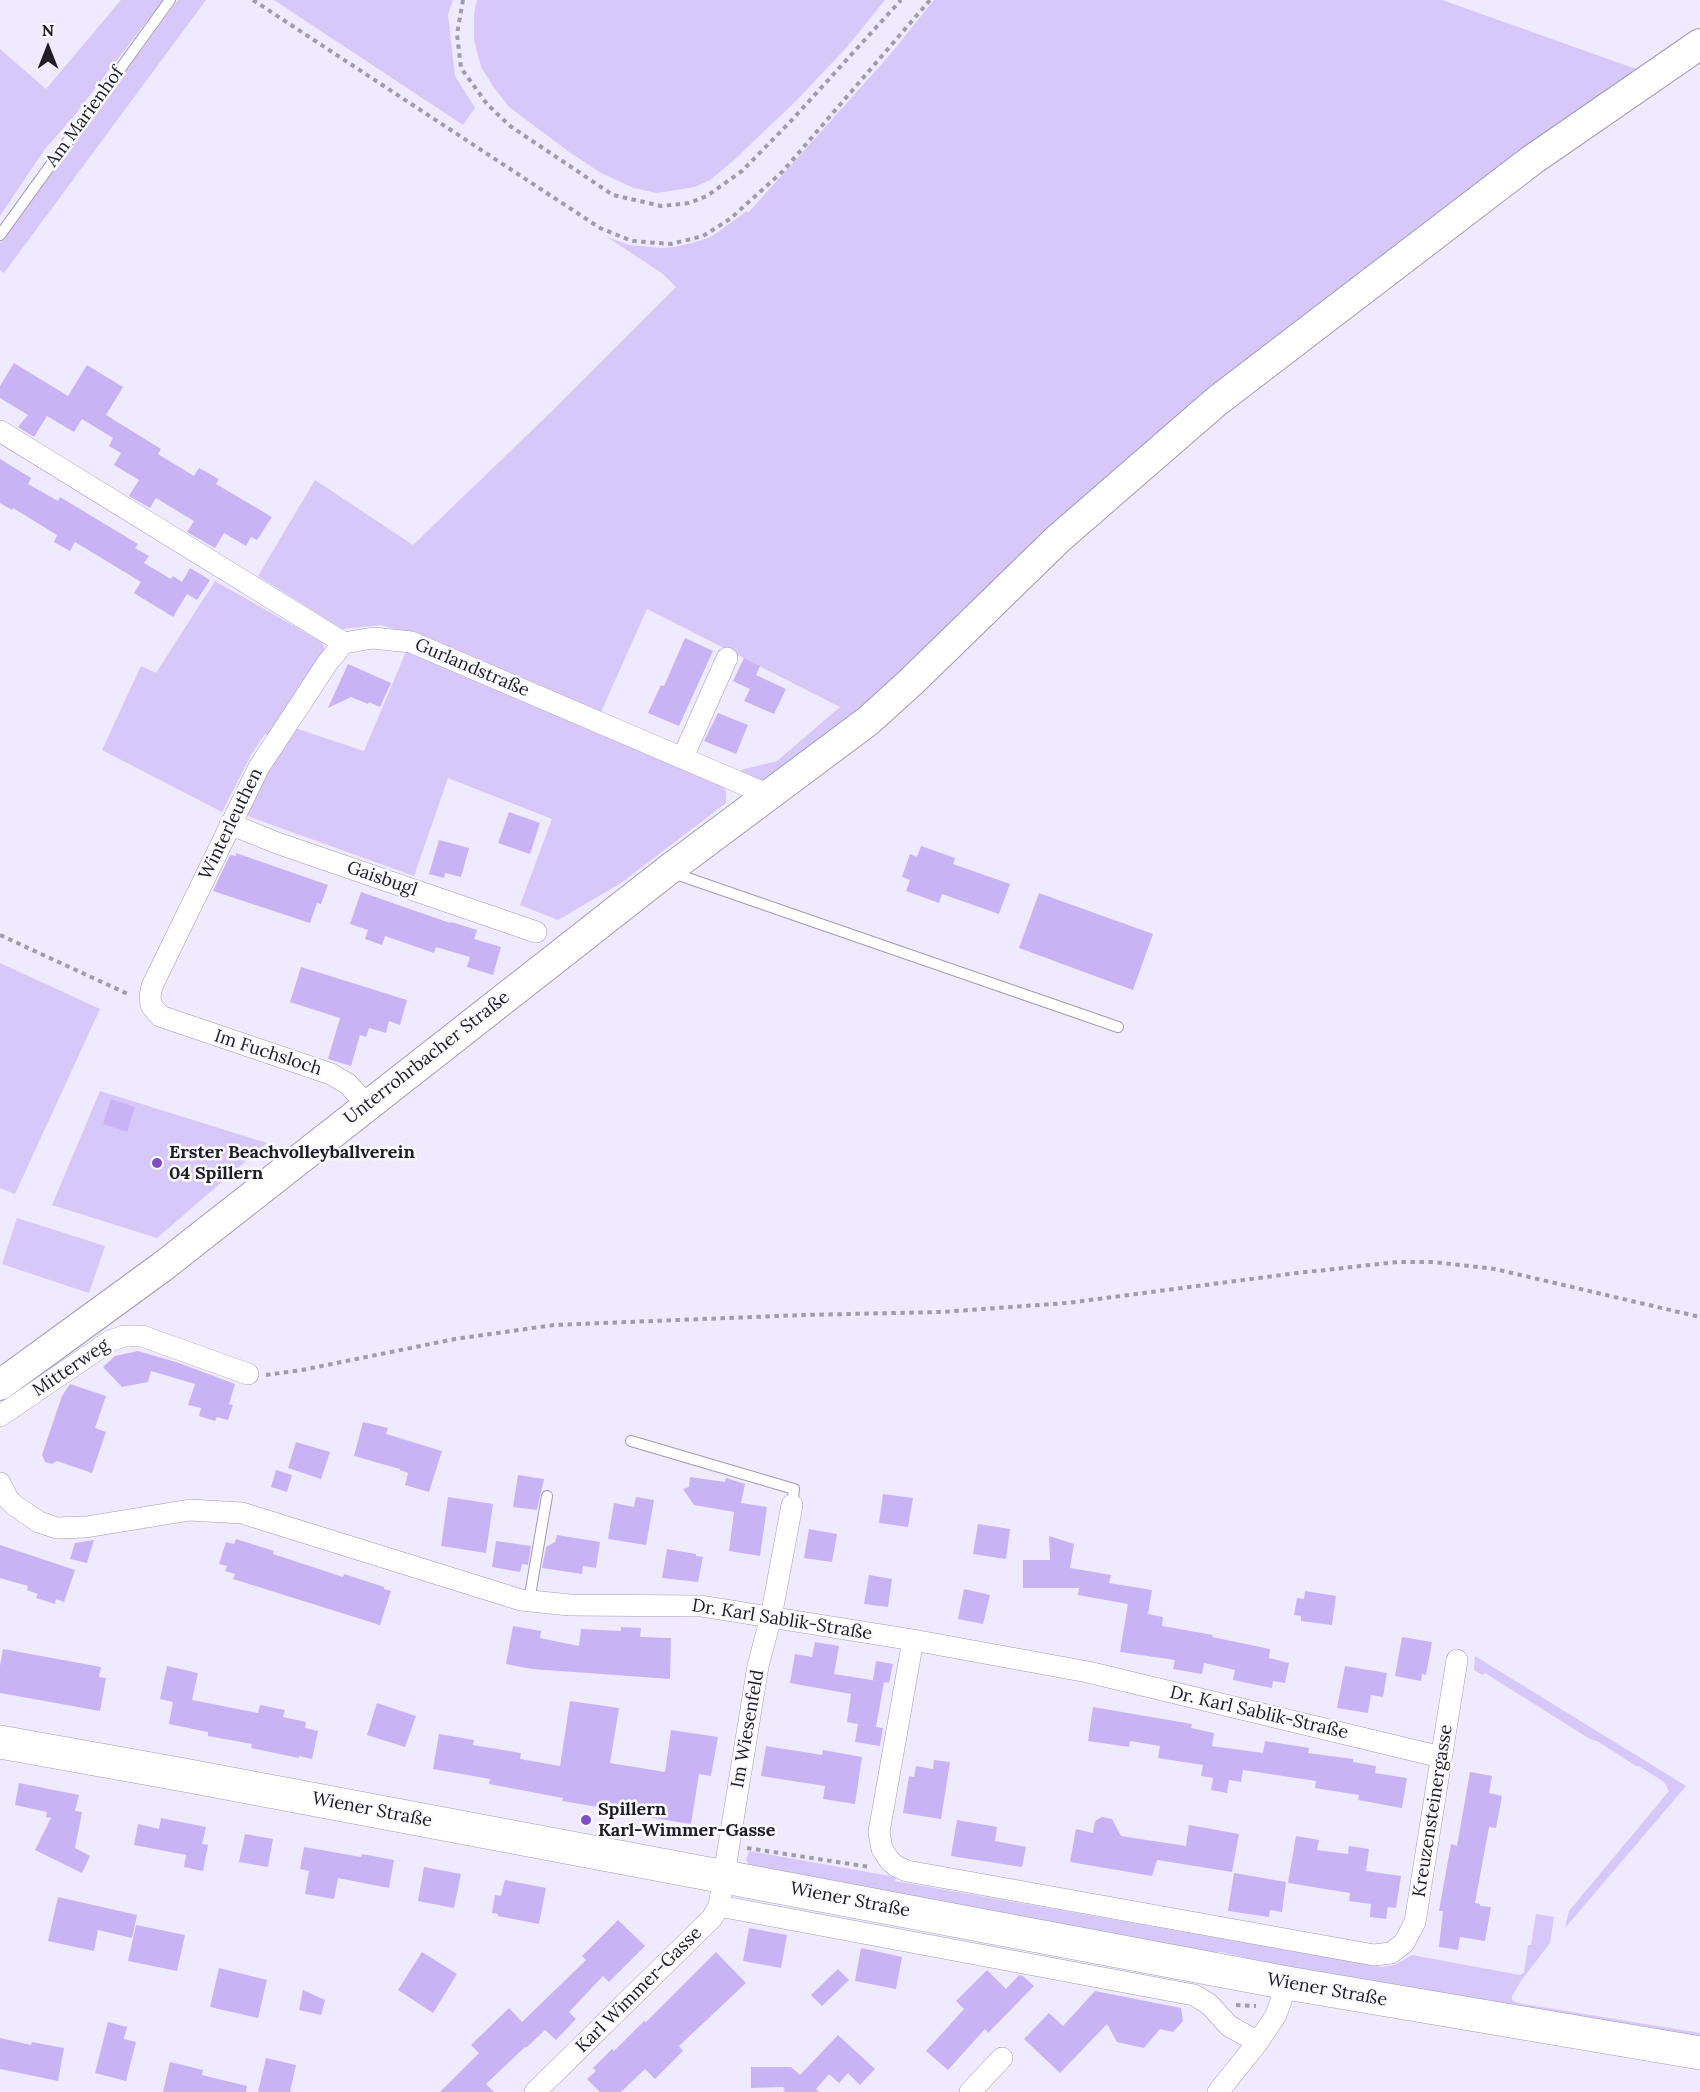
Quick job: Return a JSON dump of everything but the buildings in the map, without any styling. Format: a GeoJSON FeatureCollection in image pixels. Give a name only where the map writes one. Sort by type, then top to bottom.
{"type":"FeatureCollection","features":[{"type":"Feature","properties":{"kind":"main road","name":"Unterrohrbacher Straße"},"geometry":{"type":"LineString","coordinates":[[0,1385],[162,1267],[666,871],[868,721],[1058,539],[1217,401],[1532,160],[1700,44]]}},
{"type":"Feature","properties":{"kind":"main road","name":"Wiener Straße"},"geometry":{"type":"LineString","coordinates":[[0,1742],[184,1774],[721,1892],[1287,1983],[1601,2035],[1700,2054]]}},
{"type":"Feature","properties":{"kind":"street"},"geometry":{"type":"LineString","coordinates":[[0,431],[344,643]]}},
{"type":"Feature","properties":{"kind":"street","name":"Gurlandstraße"},"geometry":{"type":"LineString","coordinates":[[344,643],[373,638],[411,642],[769,795]]}},
{"type":"Feature","properties":{"kind":"street","name":"Winterleuthen"},"geometry":{"type":"LineString","coordinates":[[155,1011],[152,986],[244,793],[272,744],[332,656],[344,643]]}},
{"type":"Feature","properties":{"kind":"street"},"geometry":{"type":"LineString","coordinates":[[683,758],[727,658]]}},
{"type":"Feature","properties":{"kind":"street","name":"Gaisbugl"},"geometry":{"type":"LineString","coordinates":[[230,824],[277,843],[536,932]]}},
{"type":"Feature","properties":{"kind":"street","name":"Im Fuchsloch"},"geometry":{"type":"LineString","coordinates":[[155,1011],[331,1074],[348,1084],[367,1105]]}},
{"type":"Feature","properties":{"kind":"street","name":"Mitterweg"},"geometry":{"type":"LineString","coordinates":[[0,1416],[110,1341],[124,1336],[142,1336],[248,1374]]}},
{"type":"Feature","properties":{"kind":"street","name":"Dr. Karl Sablik-Straße"},"geometry":{"type":"LineString","coordinates":[[0,1483],[8,1499],[14,1505],[39,1522],[63,1529],[190,1510],[242,1513],[529,1601],[582,1605],[691,1605],[913,1640],[1088,1672],[1441,1757]]}},
{"type":"Feature","properties":{"kind":"street","name":"Im Wiesenfeld"},"geometry":{"type":"LineString","coordinates":[[721,1892],[758,1666],[771,1617],[792,1505]]}},
{"type":"Feature","properties":{"kind":"street"},"geometry":{"type":"LineString","coordinates":[[890,1861],[879,1840],[880,1822],[913,1640]]}},
{"type":"Feature","properties":{"kind":"street","name":"Kreuzensteinergasse"},"geometry":{"type":"LineString","coordinates":[[890,1861],[907,1870],[1374,1955],[1391,1953],[1404,1943],[1415,1922],[1457,1660]]}},
{"type":"Feature","properties":{"kind":"street","name":"Wiener Straße"},"geometry":{"type":"LineString","coordinates":[[721,1892],[1194,1995],[1209,2004],[1229,2026],[1258,2042]]}},
{"type":"Feature","properties":{"kind":"street","name":"Karl Wimmer-Gasse"},"geometry":{"type":"LineString","coordinates":[[535,2092],[712,1918],[721,1892]]}},
{"type":"Feature","properties":{"kind":"street"},"geometry":{"type":"LineString","coordinates":[[1218,2092],[1258,2042],[1276,2015],[1287,1983]]}},
{"type":"Feature","properties":{"kind":"street"},"geometry":{"type":"LineString","coordinates":[[970,2092],[1002,2058]]}},
{"type":"Feature","properties":{"kind":"lane","name":"Am Marienhof"},"geometry":{"type":"LineString","coordinates":[[0,235],[170,0]]}},
{"type":"Feature","properties":{"kind":"lane"},"geometry":{"type":"LineString","coordinates":[[666,871],[1118,1027]]}},
{"type":"Feature","properties":{"kind":"lane"},"geometry":{"type":"LineString","coordinates":[[631,1441],[794,1489],[792,1505]]}},
{"type":"Feature","properties":{"kind":"lane"},"geometry":{"type":"LineString","coordinates":[[529,1601],[547,1496]]}},
{"type":"Feature","properties":{"kind":"path"},"geometry":{"type":"LineString","coordinates":[[254,0],[600,228],[632,242],[671,244],[703,236],[730,219],[783,171],[930,0]]}},
{"type":"Feature","properties":{"kind":"path"},"geometry":{"type":"LineString","coordinates":[[463,0],[457,34],[460,68],[487,104],[510,126],[613,195],[661,206],[689,203],[707,196],[741,171],[791,122],[901,0]]}},
{"type":"Feature","properties":{"kind":"path"},"geometry":{"type":"LineString","coordinates":[[0,935],[155,1011]]}},
{"type":"Feature","properties":{"kind":"path"},"geometry":{"type":"LineString","coordinates":[[248,1374],[302,1370],[455,1339],[555,1325],[941,1312],[1067,1303],[1398,1262],[1432,1262],[1495,1269],[1700,1317]]}},
{"type":"Feature","properties":{"kind":"path"},"geometry":{"type":"LineString","coordinates":[[728,1845],[885,1869],[890,1861]]}},
{"type":"Feature","properties":{"kind":"shaded area"},"geometry":{"type":"Polygon","coordinates":[[[121,0],[163,0],[74,116],[45,149],[0,216],[0,49],[46,89],[121,0]]]}},
{"type":"Feature","properties":{"kind":"shaded area"},"geometry":{"type":"Polygon","coordinates":[[[178,0],[206,0],[4,273],[0,270],[0,243],[178,0]]]}},
{"type":"Feature","properties":{"kind":"shaded area"},"geometry":{"type":"Polygon","coordinates":[[[274,0],[453,0],[448,15],[455,76],[475,108],[463,125],[274,0]]]}},
{"type":"Feature","properties":{"kind":"shaded area"},"geometry":{"type":"Polygon","coordinates":[[[477,0],[885,0],[847,47],[797,100],[733,161],[710,180],[695,187],[657,193],[634,188],[601,173],[509,107],[481,67],[474,40],[474,14],[477,0]]]}},
{"type":"Feature","properties":{"kind":"shaded area"},"geometry":{"type":"Polygon","coordinates":[[[934,0],[1442,0],[1639,70],[1700,28],[1700,33],[1536,147],[890,689],[773,779],[762,781],[741,770],[777,761],[840,707],[647,609],[600,714],[410,634],[381,625],[342,629],[258,576],[315,480],[413,545],[676,287],[663,274],[607,237],[629,245],[675,247],[711,237],[747,211],[748,213],[888,57],[934,0]]]}},
{"type":"Feature","properties":{"kind":"shaded area"},"geometry":{"type":"Polygon","coordinates":[[[215,581],[322,642],[326,652],[270,736],[265,734],[251,755],[222,812],[102,750],[141,666],[156,673],[215,581]]]}},
{"type":"Feature","properties":{"kind":"shaded area"},"geometry":{"type":"Polygon","coordinates":[[[412,649],[709,779],[726,791],[726,803],[621,883],[558,920],[520,905],[552,819],[448,778],[414,876],[250,817],[243,810],[292,727],[364,751],[405,654],[412,649]]]}},
{"type":"Feature","properties":{"kind":"shaded area"},"geometry":{"type":"Polygon","coordinates":[[[0,963],[100,1009],[15,1194],[0,1188],[0,963]]]}},
{"type":"Feature","properties":{"kind":"shaded area","name":"Erster Beachvolleyballverein 04 Spillern"},"geometry":{"type":"Polygon","coordinates":[[[100,1091],[267,1143],[157,1238],[52,1205],[100,1091]]]}},
{"type":"Feature","properties":{"kind":"shaded area"},"geometry":{"type":"Polygon","coordinates":[[[17,1218],[105,1246],[89,1293],[2,1264],[17,1218]]]}},
{"type":"Feature","properties":{"kind":"shaded area"},"geometry":{"type":"Polygon","coordinates":[[[1475,1656],[1686,1786],[1565,1928],[1569,1911],[1669,1791],[1664,1782],[1639,1766],[1590,1739],[1485,1673],[1482,1675],[1474,1670],[1475,1656]]]}},
{"type":"Feature","properties":{"kind":"shaded area"},"geometry":{"type":"Polygon","coordinates":[[[749,1851],[896,1877],[895,1881],[1382,1967],[1395,1965],[1412,1955],[1520,1975],[1524,1973],[1536,1914],[1554,1917],[1550,1943],[1521,1981],[1512,2000],[1517,2003],[1700,2033],[1700,2042],[772,1871],[748,1864],[746,1860],[749,1851]]]}},
{"type":"Feature","properties":{"kind":"place","name":"Erster Beachvolleyballverein 04 Spillern"},"geometry":{"type":"Point","coordinates":[157,1163]}},
{"type":"Feature","properties":{"kind":"place","name":"Spillern Karl-Wimmer-Gasse"},"geometry":{"type":"Point","coordinates":[586,1820]}}]}
